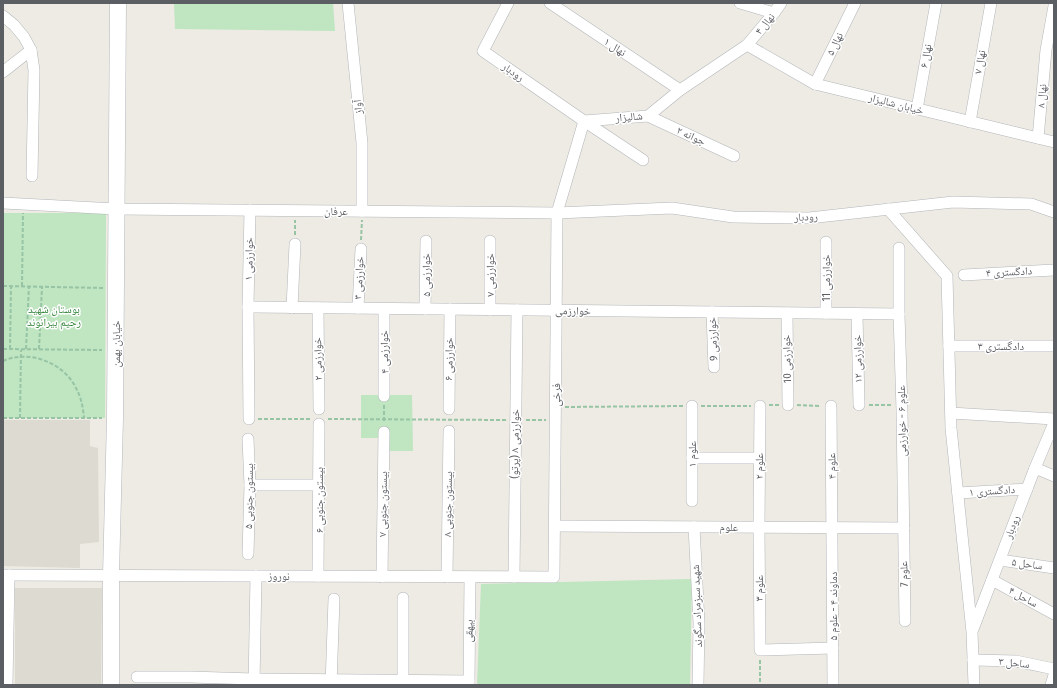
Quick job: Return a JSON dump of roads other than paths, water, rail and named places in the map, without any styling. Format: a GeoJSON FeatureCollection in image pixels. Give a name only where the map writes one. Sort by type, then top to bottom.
{"type":"FeatureCollection","features":[{"type":"Feature","properties":{"kind":"street","name":"خیابان بهمن"},"geometry":{"type":"LineString","coordinates":[[111,685],[111,575],[116,418],[118,3]]}},
{"type":"Feature","properties":{"kind":"street","name":"آواز"},"geometry":{"type":"LineString","coordinates":[[348,3],[362,143],[362,211]]}},
{"type":"Feature","properties":{"kind":"street","name":"رودبار"},"geometry":{"type":"LineString","coordinates":[[508,3],[483,51],[643,160]]}},
{"type":"Feature","properties":{"kind":"street","name":"نهال ۱"},"geometry":{"type":"LineString","coordinates":[[550,3],[680,90]]}},
{"type":"Feature","properties":{"kind":"street"},"geometry":{"type":"LineString","coordinates":[[740,3],[774,14]]}},
{"type":"Feature","properties":{"kind":"street","name":"نهال ۴"},"geometry":{"type":"LineString","coordinates":[[748,45],[774,14],[781,3]]}},
{"type":"Feature","properties":{"kind":"street","name":"نهال ۵"},"geometry":{"type":"LineString","coordinates":[[815,84],[854,3]]}},
{"type":"Feature","properties":{"kind":"street","name":"نهال ۶"},"geometry":{"type":"LineString","coordinates":[[917,109],[936,3]]}},
{"type":"Feature","properties":{"kind":"street","name":"نهال ۷"},"geometry":{"type":"LineString","coordinates":[[970,122],[991,3]]}},
{"type":"Feature","properties":{"kind":"street","name":"نهال ۸"},"geometry":{"type":"LineString","coordinates":[[1038,138],[1046,50],[1054,6]]}},
{"type":"Feature","properties":{"kind":"street"},"geometry":{"type":"LineString","coordinates":[[3,16],[14,25],[24,37],[31,50],[34,70],[32,176]]}},
{"type":"Feature","properties":{"kind":"street","name":"شالیزار"},"geometry":{"type":"LineString","coordinates":[[584,121],[648,116],[680,90],[748,45]]}},
{"type":"Feature","properties":{"kind":"street","name":"خیابان شالیزار"},"geometry":{"type":"LineString","coordinates":[[748,45],[815,84],[1054,142]]}},
{"type":"Feature","properties":{"kind":"street"},"geometry":{"type":"LineString","coordinates":[[3,72],[31,50]]}},
{"type":"Feature","properties":{"kind":"street","name":"جوانه ۲"},"geometry":{"type":"LineString","coordinates":[[648,116],[734,156]]}},
{"type":"Feature","properties":{"kind":"street"},"geometry":{"type":"LineString","coordinates":[[557,212],[584,121]]}},
{"type":"Feature","properties":{"kind":"street","name":"رودبار"},"geometry":{"type":"LineString","coordinates":[[557,212],[672,208],[733,217],[809,218],[953,202],[1031,204],[1054,212]]}},
{"type":"Feature","properties":{"kind":"street","name":"عرفان"},"geometry":{"type":"LineString","coordinates":[[3,203],[116,209],[557,212]]}},
{"type":"Feature","properties":{"kind":"street"},"geometry":{"type":"LineString","coordinates":[[888,209],[947,276],[951,428],[972,632],[974,685]]}},
{"type":"Feature","properties":{"kind":"street","name":"خوارزمی ۱"},"geometry":{"type":"LineString","coordinates":[[249,419],[248,307],[250,210]]}},
{"type":"Feature","properties":{"kind":"street","name":"فرخی"},"geometry":{"type":"LineString","coordinates":[[554,578],[557,212]]}},
{"type":"Feature","properties":{"kind":"street","name":"خوارزمی ۵"},"geometry":{"type":"LineString","coordinates":[[425,309],[426,241]]}},
{"type":"Feature","properties":{"kind":"street","name":"خوارزمی ۷"},"geometry":{"type":"LineString","coordinates":[[490,241],[490,310]]}},
{"type":"Feature","properties":{"kind":"street","name":"خوارزمی 11"},"geometry":{"type":"LineString","coordinates":[[826,242],[826,313]]}},
{"type":"Feature","properties":{"kind":"street"},"geometry":{"type":"LineString","coordinates":[[292,308],[295,244]]}},
{"type":"Feature","properties":{"kind":"street","name":"علوم ۶ - خوارزمی"},"geometry":{"type":"LineString","coordinates":[[899,248],[904,528]]}},
{"type":"Feature","properties":{"kind":"street","name":"خوارزمی ۳"},"geometry":{"type":"LineString","coordinates":[[358,308],[360,249]]}},
{"type":"Feature","properties":{"kind":"street","name":"دادگستری ۴"},"geometry":{"type":"LineString","coordinates":[[964,275],[1054,270]]}},
{"type":"Feature","properties":{"kind":"street","name":"خوارزمی"},"geometry":{"type":"LineString","coordinates":[[248,307],[899,314]]}},
{"type":"Feature","properties":{"kind":"street","name":"خوارزمی ۲"},"geometry":{"type":"LineString","coordinates":[[318,308],[319,409]]}},
{"type":"Feature","properties":{"kind":"street","name":"خوارزمی ۴"},"geometry":{"type":"LineString","coordinates":[[384,308],[384,396]]}},
{"type":"Feature","properties":{"kind":"street","name":"خوارزمی ۶"},"geometry":{"type":"LineString","coordinates":[[449,409],[450,309]]}},
{"type":"Feature","properties":{"kind":"street","name":"خوارزمی ۸ (پرتو)"},"geometry":{"type":"LineString","coordinates":[[514,577],[517,310]]}},
{"type":"Feature","properties":{"kind":"street","name":"خوارزمی 9"},"geometry":{"type":"LineString","coordinates":[[712,312],[714,367]]}},
{"type":"Feature","properties":{"kind":"street","name":"خوارزمی 10"},"geometry":{"type":"LineString","coordinates":[[787,313],[788,405]]}},
{"type":"Feature","properties":{"kind":"street","name":"خوارزمی ۱۲"},"geometry":{"type":"LineString","coordinates":[[857,314],[859,405]]}},
{"type":"Feature","properties":{"kind":"street","name":"دادگستری ۳"},"geometry":{"type":"LineString","coordinates":[[949,346],[1054,346]]}},
{"type":"Feature","properties":{"kind":"street","name":"علوم ۱"},"geometry":{"type":"LineString","coordinates":[[692,406],[692,501]]}},
{"type":"Feature","properties":{"kind":"street","name":"علوم ۲"},"geometry":{"type":"LineString","coordinates":[[759,527],[760,406]]}},
{"type":"Feature","properties":{"kind":"street","name":"علوم ۴"},"geometry":{"type":"LineString","coordinates":[[831,406],[833,527]]}},
{"type":"Feature","properties":{"kind":"street"},"geometry":{"type":"LineString","coordinates":[[951,413],[1054,419]]}},
{"type":"Feature","properties":{"kind":"street","name":"بیستون جنوبی ۶"},"geometry":{"type":"LineString","coordinates":[[318,576],[319,421]]}},
{"type":"Feature","properties":{"kind":"street","name":"رودبار"},"geometry":{"type":"LineString","coordinates":[[972,632],[1035,468],[1054,423]]}},
{"type":"Feature","properties":{"kind":"street","name":"بیستون جنوبی ۸"},"geometry":{"type":"LineString","coordinates":[[447,577],[449,431]]}},
{"type":"Feature","properties":{"kind":"street","name":"بیستون جنوبی ۷"},"geometry":{"type":"LineString","coordinates":[[382,577],[384,432]]}},
{"type":"Feature","properties":{"kind":"street","name":"بیستون جنوبی ۵"},"geometry":{"type":"LineString","coordinates":[[248,439],[250,485],[248,554]]}},
{"type":"Feature","properties":{"kind":"street"},"geometry":{"type":"LineString","coordinates":[[692,458],[759,458]]}},
{"type":"Feature","properties":{"kind":"street"},"geometry":{"type":"LineString","coordinates":[[1035,468],[1054,476]]}},
{"type":"Feature","properties":{"kind":"street"},"geometry":{"type":"LineString","coordinates":[[250,485],[319,485]]}},
{"type":"Feature","properties":{"kind":"street","name":"دادگستری ۱"},"geometry":{"type":"LineString","coordinates":[[958,493],[1027,489]]}},
{"type":"Feature","properties":{"kind":"street","name":"علوم"},"geometry":{"type":"LineString","coordinates":[[555,526],[904,528]]}},
{"type":"Feature","properties":{"kind":"street","name":"شهید سبزمراد سگوند"},"geometry":{"type":"LineString","coordinates":[[694,526],[699,623],[698,685]]}},
{"type":"Feature","properties":{"kind":"street","name":"علوم ۳"},"geometry":{"type":"LineString","coordinates":[[759,527],[760,650],[833,648]]}},
{"type":"Feature","properties":{"kind":"street","name":"دماوند ۴ - علوم ۵"},"geometry":{"type":"LineString","coordinates":[[833,527],[833,685]]}},
{"type":"Feature","properties":{"kind":"street","name":"علوم 7"},"geometry":{"type":"LineString","coordinates":[[904,528],[905,621]]}},
{"type":"Feature","properties":{"kind":"street","name":"ساحل ۵"},"geometry":{"type":"LineString","coordinates":[[1000,560],[1054,568]]}},
{"type":"Feature","properties":{"kind":"street"},"geometry":{"type":"LineString","coordinates":[[6,575],[7,685]]}},
{"type":"Feature","properties":{"kind":"street","name":"نوروز"},"geometry":{"type":"LineString","coordinates":[[6,575],[554,578]]}},
{"type":"Feature","properties":{"kind":"street"},"geometry":{"type":"LineString","coordinates":[[254,682],[256,576]]}},
{"type":"Feature","properties":{"kind":"street","name":"بیهقی"},"geometry":{"type":"LineString","coordinates":[[469,683],[470,577]]}},
{"type":"Feature","properties":{"kind":"street","name":"ساحل ۴"},"geometry":{"type":"LineString","coordinates":[[992,580],[1054,614]]}},
{"type":"Feature","properties":{"kind":"street"},"geometry":{"type":"LineString","coordinates":[[403,683],[404,598]]}},
{"type":"Feature","properties":{"kind":"street"},"geometry":{"type":"LineString","coordinates":[[331,683],[334,599]]}},
{"type":"Feature","properties":{"kind":"street","name":"ساحل ۳"},"geometry":{"type":"LineString","coordinates":[[974,660],[1016,661],[1054,669]]}},
{"type":"Feature","properties":{"kind":"street"},"geometry":{"type":"LineString","coordinates":[[1050,685],[1054,675]]}},
{"type":"Feature","properties":{"kind":"street"},"geometry":{"type":"LineString","coordinates":[[137,678],[254,682],[469,683]]}},
{"type":"Feature","properties":{"kind":"park label","name":"بوستان شهید رحیم بیرانوند"},"geometry":{"type":"Point","coordinates":[54,315]}}]}
